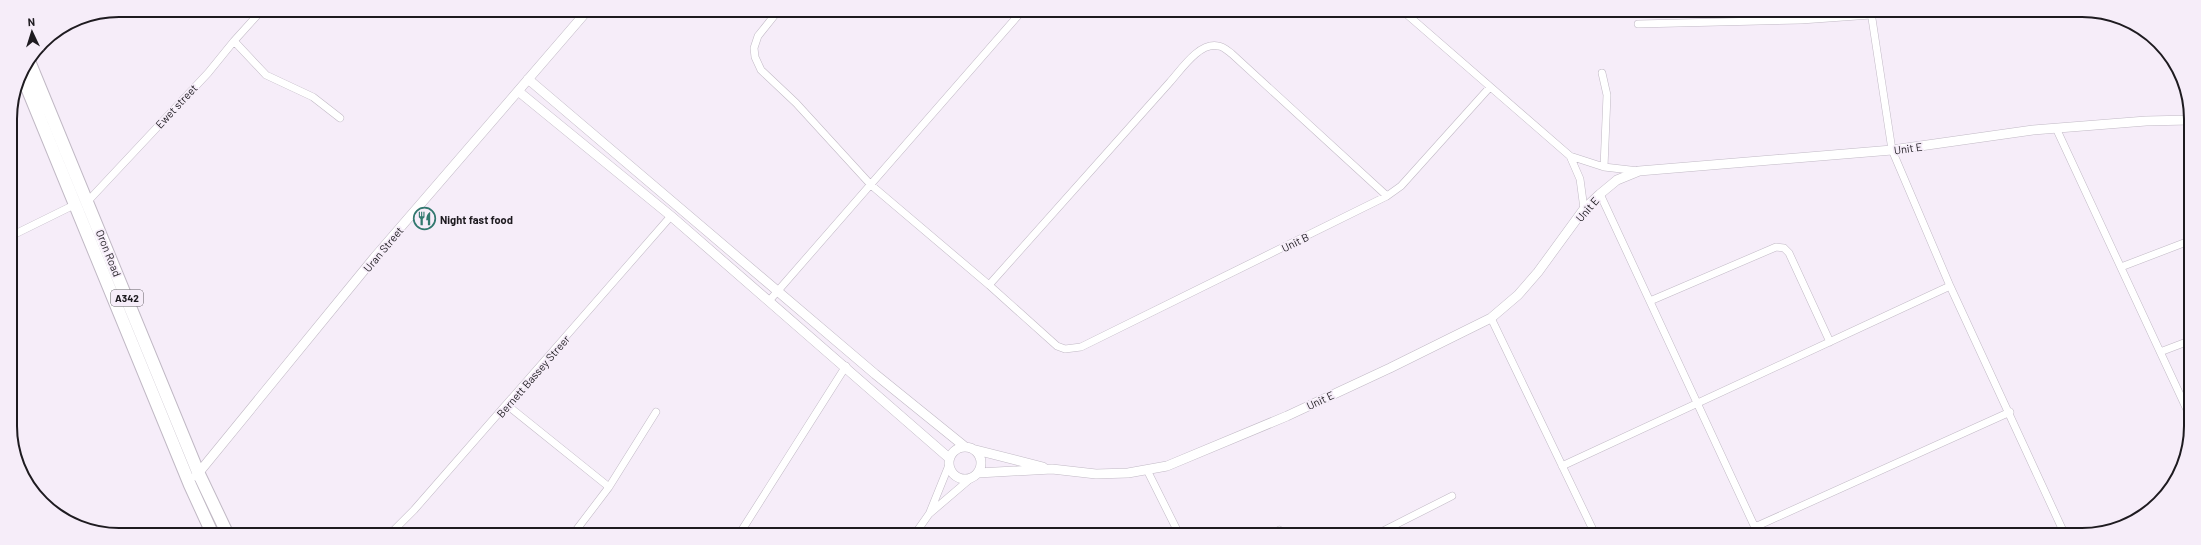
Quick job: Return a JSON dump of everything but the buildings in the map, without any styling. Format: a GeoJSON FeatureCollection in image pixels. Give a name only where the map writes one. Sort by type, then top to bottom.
{"type":"FeatureCollection","features":[{"type":"Feature","properties":{"kind":"highway","name":"Oron Road"},"geometry":{"type":"LineString","coordinates":[[31,67],[190,485],[210,528]]}},
{"type":"Feature","properties":{"kind":"highway","name":"Oron Road"},"geometry":{"type":"LineString","coordinates":[[25,81],[82,203],[198,472],[225,528]]}},
{"type":"Feature","properties":{"kind":"street","name":"Ewet street"},"geometry":{"type":"LineString","coordinates":[[82,203],[208,73],[256,17]]}},
{"type":"Feature","properties":{"kind":"street","name":"Uran Street"},"geometry":{"type":"LineString","coordinates":[[190,485],[198,472],[374,258],[581,17]]}},
{"type":"Feature","properties":{"kind":"street"},"geometry":{"type":"LineString","coordinates":[[773,17],[758,36],[754,48],[755,57],[761,70],[796,103],[871,185],[989,285],[1170,82],[1201,50],[1210,46],[1219,46],[1232,54],[1387,196]]}},
{"type":"Feature","properties":{"kind":"street"},"geometry":{"type":"LineString","coordinates":[[769,301],[1017,17]]}},
{"type":"Feature","properties":{"kind":"street"},"geometry":{"type":"LineString","coordinates":[[1410,17],[1570,156],[1604,167],[1639,171]]}},
{"type":"Feature","properties":{"kind":"street"},"geometry":{"type":"LineString","coordinates":[[1638,24],[1801,20],[1831,17]]}},
{"type":"Feature","properties":{"kind":"street"},"geometry":{"type":"LineString","coordinates":[[1872,17],[1892,150],[1950,286],[2010,412],[2062,528]]}},
{"type":"Feature","properties":{"kind":"street"},"geometry":{"type":"LineString","coordinates":[[234,41],[266,75],[313,97],[340,118]]}},
{"type":"Feature","properties":{"kind":"street"},"geometry":{"type":"LineString","coordinates":[[1602,73],[1608,96],[1604,167]]}},
{"type":"Feature","properties":{"kind":"street"},"geometry":{"type":"LineString","coordinates":[[528,79],[929,420],[964,446],[1052,469]]}},
{"type":"Feature","properties":{"kind":"street","name":"Unit B"},"geometry":{"type":"LineString","coordinates":[[989,285],[1057,346],[1065,349],[1081,347],[1387,196],[1401,186],[1490,87]]}},
{"type":"Feature","properties":{"kind":"street"},"geometry":{"type":"LineString","coordinates":[[518,91],[671,216],[846,366],[949,461],[955,476],[970,479]]}},
{"type":"Feature","properties":{"kind":"street","name":"Unit E"},"geometry":{"type":"LineString","coordinates":[[1052,469],[1096,474],[1128,473],[1183,461],[1287,416],[1390,368],[1491,318],[1518,295],[1584,209],[1617,180],[1639,171],[1892,150],[2056,128],[2184,120]]}},
{"type":"Feature","properties":{"kind":"street"},"geometry":{"type":"LineString","coordinates":[[2056,128],[2184,403]]}},
{"type":"Feature","properties":{"kind":"street"},"geometry":{"type":"LineString","coordinates":[[1570,156],[1580,179],[1584,209]]}},
{"type":"Feature","properties":{"kind":"street"},"geometry":{"type":"LineString","coordinates":[[1600,194],[1755,528]]}},
{"type":"Feature","properties":{"kind":"street"},"geometry":{"type":"LineString","coordinates":[[17,233],[82,203]]}},
{"type":"Feature","properties":{"kind":"street","name":"Bernett Bassey Streer"},"geometry":{"type":"LineString","coordinates":[[396,528],[419,505],[671,216]]}},
{"type":"Feature","properties":{"kind":"street"},"geometry":{"type":"LineString","coordinates":[[2121,267],[2184,243]]}},
{"type":"Feature","properties":{"kind":"street"},"geometry":{"type":"LineString","coordinates":[[1650,301],[1776,247],[1784,248],[1789,253],[1830,342]]}},
{"type":"Feature","properties":{"kind":"street"},"geometry":{"type":"LineString","coordinates":[[1562,466],[1697,405],[1950,286]]}},
{"type":"Feature","properties":{"kind":"street"},"geometry":{"type":"LineString","coordinates":[[1491,318],[1592,528]]}},
{"type":"Feature","properties":{"kind":"street"},"geometry":{"type":"LineString","coordinates":[[2160,352],[2184,343]]}},
{"type":"Feature","properties":{"kind":"street"},"geometry":{"type":"LineString","coordinates":[[744,528],[846,366]]}},
{"type":"Feature","properties":{"kind":"street"},"geometry":{"type":"LineString","coordinates":[[507,405],[609,487]]}},
{"type":"Feature","properties":{"kind":"street"},"geometry":{"type":"LineString","coordinates":[[578,528],[609,487],[656,412]]}},
{"type":"Feature","properties":{"kind":"street"},"geometry":{"type":"LineString","coordinates":[[1762,528],[2010,412]]}},
{"type":"Feature","properties":{"kind":"street"},"geometry":{"type":"LineString","coordinates":[[919,528],[929,514],[954,450],[964,446]]}},
{"type":"Feature","properties":{"kind":"street"},"geometry":{"type":"LineString","coordinates":[[976,450],[982,461],[978,473]]}},
{"type":"Feature","properties":{"kind":"street"},"geometry":{"type":"LineString","coordinates":[[929,514],[978,473],[1052,469]]}},
{"type":"Feature","properties":{"kind":"street"},"geometry":{"type":"LineString","coordinates":[[1147,470],[1176,528]]}},
{"type":"Feature","properties":{"kind":"street"},"geometry":{"type":"LineString","coordinates":[[1389,528],[1452,496]]}},
{"type":"Feature","properties":{"kind":"place","name":"Night fast food"},"geometry":{"type":"Point","coordinates":[424,219]}}]}
